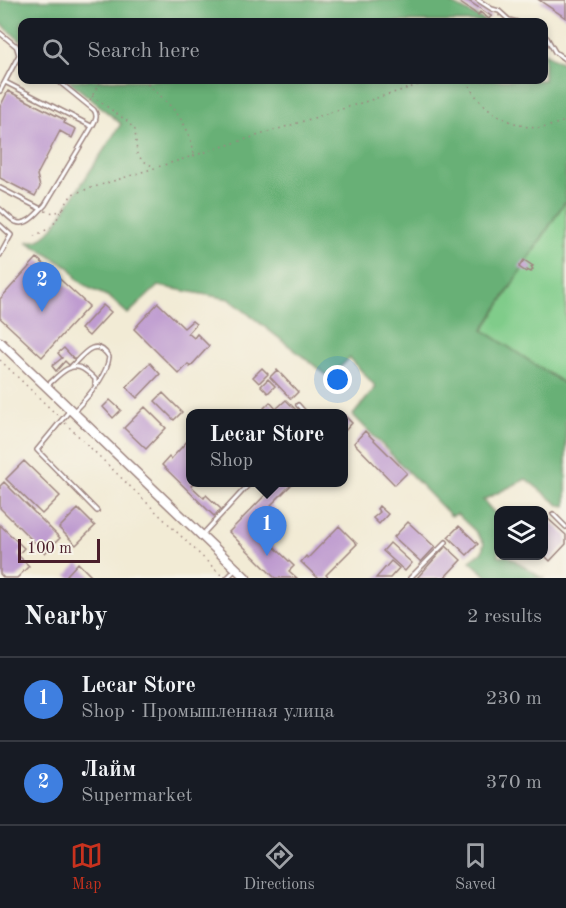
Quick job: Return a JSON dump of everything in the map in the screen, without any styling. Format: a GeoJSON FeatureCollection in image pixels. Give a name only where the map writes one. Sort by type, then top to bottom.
{"type":"FeatureCollection","features":[{"type":"Feature","properties":{"kind":"main road"},"geometry":{"type":"LineString","coordinates":[[0,342],[246,578]]}},
{"type":"Feature","properties":{"kind":"lane"},"geometry":{"type":"LineString","coordinates":[[478,0],[506,18]]}},
{"type":"Feature","properties":{"kind":"lane"},"geometry":{"type":"LineString","coordinates":[[0,33],[16,45],[18,52]]}},
{"type":"Feature","properties":{"kind":"lane"},"geometry":{"type":"LineString","coordinates":[[548,40],[555,52],[566,60]]}},
{"type":"Feature","properties":{"kind":"lane"},"geometry":{"type":"LineString","coordinates":[[0,91],[18,58]]}},
{"type":"Feature","properties":{"kind":"lane"},"geometry":{"type":"LineString","coordinates":[[5,82],[92,126]]}},
{"type":"Feature","properties":{"kind":"lane"},"geometry":{"type":"LineString","coordinates":[[0,209],[16,222],[24,223],[36,215],[97,117],[88,105],[62,84]]}},
{"type":"Feature","properties":{"kind":"lane"},"geometry":{"type":"LineString","coordinates":[[0,188],[41,209]]}},
{"type":"Feature","properties":{"kind":"lane"},"geometry":{"type":"LineString","coordinates":[[0,225],[11,235],[0,255]]}},
{"type":"Feature","properties":{"kind":"lane"},"geometry":{"type":"LineString","coordinates":[[70,368],[90,347],[102,349],[110,357],[92,393],[62,420],[37,450],[97,511]]}},
{"type":"Feature","properties":{"kind":"lane"},"geometry":{"type":"LineString","coordinates":[[47,386],[65,369],[76,367],[82,368],[95,379],[96,386]]}},
{"type":"Feature","properties":{"kind":"lane"},"geometry":{"type":"LineString","coordinates":[[298,405],[302,409]]}},
{"type":"Feature","properties":{"kind":"lane"},"geometry":{"type":"LineString","coordinates":[[202,535],[247,487]]}},
{"type":"Feature","properties":{"kind":"lane"},"geometry":{"type":"LineString","coordinates":[[553,514],[566,527]]}},
{"type":"Feature","properties":{"kind":"lane"},"geometry":{"type":"LineString","coordinates":[[410,578],[446,542]]}},
{"type":"Feature","properties":{"kind":"lane"},"geometry":{"type":"LineString","coordinates":[[226,578],[236,568]]}},
{"type":"Feature","properties":{"kind":"path"},"geometry":{"type":"LineString","coordinates":[[490,18],[495,10]]}},
{"type":"Feature","properties":{"kind":"path"},"geometry":{"type":"LineString","coordinates":[[88,105],[99,84]]}},
{"type":"Feature","properties":{"kind":"path"},"geometry":{"type":"LineString","coordinates":[[147,84],[173,107],[188,130],[194,155]]}},
{"type":"Feature","properties":{"kind":"path"},"geometry":{"type":"LineString","coordinates":[[34,236],[52,227],[72,194],[417,84]]}},
{"type":"Feature","properties":{"kind":"path"},"geometry":{"type":"LineString","coordinates":[[469,84],[481,103],[520,126],[541,128],[566,121]]}},
{"type":"Feature","properties":{"kind":"path"},"geometry":{"type":"LineString","coordinates":[[92,96],[127,121],[135,130],[137,154],[141,160],[155,167]]}},
{"type":"Feature","properties":{"kind":"path"},"geometry":{"type":"LineString","coordinates":[[41,209],[55,213],[63,208]]}},
{"type":"Feature","properties":{"kind":"path"},"geometry":{"type":"LineString","coordinates":[[0,360],[226,578]]}},
{"type":"Feature","properties":{"kind":"green space"},"geometry":{"type":"Polygon","coordinates":[[[0,0],[445,0],[479,18],[18,18],[18,39],[0,23],[0,0]]]}},
{"type":"Feature","properties":{"kind":"green space"},"geometry":{"type":"Polygon","coordinates":[[[548,55],[566,65],[566,200],[483,330],[566,385],[566,506],[559,505],[526,479],[483,500],[494,512],[494,560],[514,560],[540,577],[546,578],[489,578],[470,561],[482,552],[484,543],[475,531],[457,514],[451,516],[353,415],[376,387],[350,358],[329,377],[229,299],[158,286],[128,314],[109,297],[89,288],[77,279],[70,268],[27,242],[39,240],[52,229],[121,124],[73,84],[548,84],[548,55]]]}},
{"type":"Feature","properties":{"kind":"green space"},"geometry":{"type":"Polygon","coordinates":[[[566,200],[566,385],[483,331],[566,200]]]}},
{"type":"Feature","properties":{"kind":"building"},"geometry":{"type":"Polygon","coordinates":[[[456,0],[467,0],[491,16],[488,18],[480,12],[478,15],[456,0]]]}},
{"type":"Feature","properties":{"kind":"building"},"geometry":{"type":"Polygon","coordinates":[[[539,0],[566,0],[566,18],[539,0]]]}},
{"type":"Feature","properties":{"kind":"building"},"geometry":{"type":"Polygon","coordinates":[[[8,91],[65,120],[64,123],[76,129],[72,138],[60,131],[37,175],[40,187],[35,196],[0,178],[0,107],[8,91]]]}},
{"type":"Feature","properties":{"kind":"building"},"geometry":{"type":"Polygon","coordinates":[[[37,258],[89,306],[42,357],[0,318],[0,299],[37,258]]]}},
{"type":"Feature","properties":{"kind":"building"},"geometry":{"type":"Polygon","coordinates":[[[524,260],[533,266],[531,272],[527,270],[526,272],[519,267],[524,260]]]}},
{"type":"Feature","properties":{"kind":"building"},"geometry":{"type":"Polygon","coordinates":[[[158,303],[184,328],[192,321],[196,324],[188,333],[194,338],[197,334],[209,346],[190,367],[188,364],[179,374],[134,329],[158,303]]]}},
{"type":"Feature","properties":{"kind":"building"},"geometry":{"type":"Polygon","coordinates":[[[103,305],[111,312],[89,336],[81,329],[103,305]]]}},
{"type":"Feature","properties":{"kind":"building"},"geometry":{"type":"Polygon","coordinates":[[[64,348],[75,360],[69,365],[65,361],[56,371],[52,366],[62,358],[58,353],[64,348]]]}},
{"type":"Feature","properties":{"kind":"building"},"geometry":{"type":"Polygon","coordinates":[[[150,363],[160,374],[137,398],[126,387],[150,363]]]}},
{"type":"Feature","properties":{"kind":"building"},"geometry":{"type":"Polygon","coordinates":[[[262,368],[268,374],[259,383],[253,377],[262,368]]]}},
{"type":"Feature","properties":{"kind":"building"},"geometry":{"type":"Polygon","coordinates":[[[277,370],[298,392],[291,399],[270,377],[277,370]]]}},
{"type":"Feature","properties":{"kind":"building"},"geometry":{"type":"Polygon","coordinates":[[[268,379],[275,386],[268,393],[261,386],[268,379]]]}},
{"type":"Feature","properties":{"kind":"building"},"geometry":{"type":"Polygon","coordinates":[[[163,393],[182,412],[174,420],[155,401],[163,393]]]}},
{"type":"Feature","properties":{"kind":"building"},"geometry":{"type":"Polygon","coordinates":[[[110,400],[121,410],[113,418],[103,407],[110,400]]]}},
{"type":"Feature","properties":{"kind":"building"},"geometry":{"type":"Polygon","coordinates":[[[286,400],[295,409],[276,409],[286,400]]]}},
{"type":"Feature","properties":{"kind":"building"},"geometry":{"type":"Polygon","coordinates":[[[270,402],[276,409],[264,408],[270,402]]]}},
{"type":"Feature","properties":{"kind":"building"},"geometry":{"type":"Polygon","coordinates":[[[145,407],[166,428],[146,449],[124,428],[145,407]]]}},
{"type":"Feature","properties":{"kind":"building"},"geometry":{"type":"Polygon","coordinates":[[[365,431],[407,473],[395,485],[354,443],[365,431]]]}},
{"type":"Feature","properties":{"kind":"building"},"geometry":{"type":"Polygon","coordinates":[[[186,442],[186,487],[192,487],[204,498],[206,495],[221,509],[214,516],[162,465],[169,457],[171,459],[186,442]]]}},
{"type":"Feature","properties":{"kind":"building"},"geometry":{"type":"Polygon","coordinates":[[[24,461],[60,496],[42,514],[6,479],[24,461]]]}},
{"type":"Feature","properties":{"kind":"building"},"geometry":{"type":"Polygon","coordinates":[[[4,482],[60,538],[45,553],[0,508],[0,486],[4,482]]]}},
{"type":"Feature","properties":{"kind":"building"},"geometry":{"type":"Polygon","coordinates":[[[273,487],[289,487],[271,505],[280,514],[260,533],[294,566],[289,571],[297,578],[275,578],[229,532],[273,487]]]}},
{"type":"Feature","properties":{"kind":"building"},"geometry":{"type":"Polygon","coordinates":[[[379,506],[388,514],[379,524],[373,518],[380,512],[377,509],[379,506]]]}},
{"type":"Feature","properties":{"kind":"building"},"geometry":{"type":"Polygon","coordinates":[[[78,509],[95,526],[76,545],[59,528],[78,509]]]}},
{"type":"Feature","properties":{"kind":"building"},"geometry":{"type":"Polygon","coordinates":[[[548,519],[566,535],[566,544],[550,561],[548,559],[548,519]]]}},
{"type":"Feature","properties":{"kind":"building"},"geometry":{"type":"Polygon","coordinates":[[[408,522],[435,547],[421,562],[394,537],[408,522]]]}},
{"type":"Feature","properties":{"kind":"building"},"geometry":{"type":"Polygon","coordinates":[[[0,525],[24,548],[18,555],[29,566],[17,578],[4,578],[0,574],[0,525]]]}},
{"type":"Feature","properties":{"kind":"building"},"geometry":{"type":"Polygon","coordinates":[[[339,526],[357,544],[326,575],[327,578],[318,578],[301,562],[306,556],[308,558],[339,526]]]}},
{"type":"Feature","properties":{"kind":"building"},"geometry":{"type":"Polygon","coordinates":[[[459,526],[478,544],[467,555],[448,537],[459,526]]]}},
{"type":"Feature","properties":{"kind":"building"},"geometry":{"type":"Polygon","coordinates":[[[390,543],[412,563],[405,571],[383,551],[390,543]]]}},
{"type":"Feature","properties":{"kind":"building"},"geometry":{"type":"Polygon","coordinates":[[[446,546],[461,560],[444,578],[417,578],[446,546]]]}},
{"type":"Feature","properties":{"kind":"building"},"geometry":{"type":"Polygon","coordinates":[[[391,561],[399,568],[390,578],[376,578],[391,561]]]}},
{"type":"Feature","properties":{"kind":"building"},"geometry":{"type":"Polygon","coordinates":[[[78,563],[93,578],[70,578],[67,575],[78,563]]]}},
{"type":"Feature","properties":{"kind":"place","name":"Лайм"},"geometry":{"type":"Point","coordinates":[42,312]}},
{"type":"Feature","properties":{"kind":"place","name":"Lecar Store"},"geometry":{"type":"Point","coordinates":[267,556]}}]}
